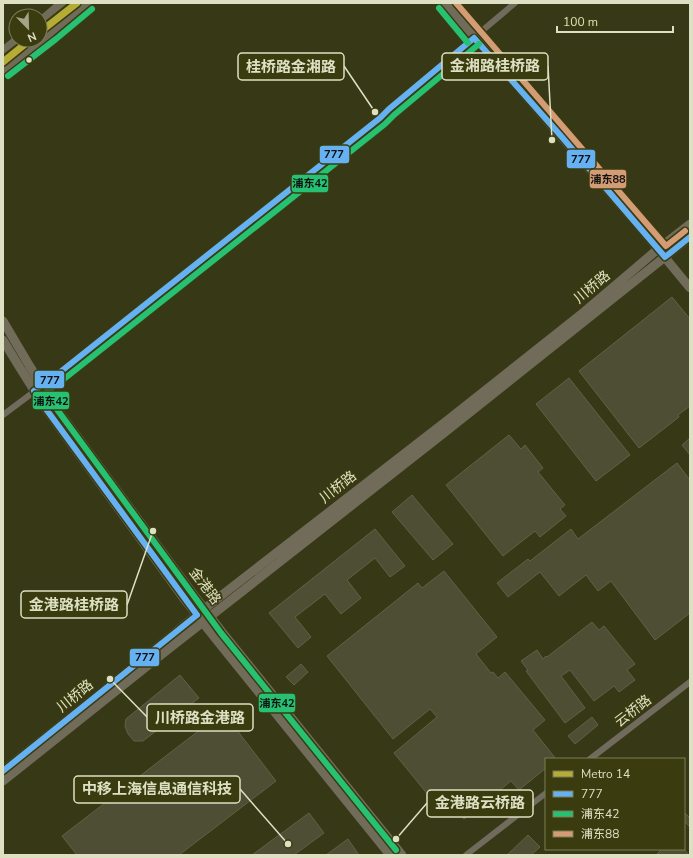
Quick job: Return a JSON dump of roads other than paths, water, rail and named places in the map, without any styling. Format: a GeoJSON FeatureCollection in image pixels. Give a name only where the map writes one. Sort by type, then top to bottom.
{"type":"FeatureCollection","features":[{"type":"Feature","properties":{"kind":"street"},"geometry":{"type":"LineString","coordinates":[[48,15],[62,3]]}},
{"type":"Feature","properties":{"kind":"street"},"geometry":{"type":"LineString","coordinates":[[3,70],[87,3]]}},
{"type":"Feature","properties":{"kind":"street"},"geometry":{"type":"LineString","coordinates":[[445,3],[665,257],[690,288]]}},
{"type":"Feature","properties":{"kind":"street"},"geometry":{"type":"LineString","coordinates":[[3,415],[38,389],[380,118],[515,3]]}},
{"type":"Feature","properties":{"kind":"street","name":"川桥路"},"geometry":{"type":"LineString","coordinates":[[3,771],[201,612],[584,312],[658,249],[690,224]]}},
{"type":"Feature","properties":{"kind":"street","name":"川桥路"},"geometry":{"type":"LineString","coordinates":[[3,781],[690,237]]}},
{"type":"Feature","properties":{"kind":"street","name":"金港路"},"geometry":{"type":"LineString","coordinates":[[3,321],[38,389],[46,409],[207,620],[390,855]]}},
{"type":"Feature","properties":{"kind":"street","name":"金港路"},"geometry":{"type":"LineString","coordinates":[[3,340],[38,389]]}},
{"type":"Feature","properties":{"kind":"street","name":"金港路"},"geometry":{"type":"LineString","coordinates":[[207,620],[227,638],[402,855]]}},
{"type":"Feature","properties":{"kind":"street","name":"云桥路"},"geometry":{"type":"LineString","coordinates":[[591,758],[690,682]]}},
{"type":"Feature","properties":{"kind":"street"},"geometry":{"type":"LineString","coordinates":[[466,855],[545,794]]}},
{"type":"Feature","properties":{"kind":"metro line","name":"14"},"geometry":{"type":"LineString","coordinates":[[48,26],[77,3]]}},
{"type":"Feature","properties":{"kind":"metro line","name":"14"},"geometry":{"type":"LineString","coordinates":[[3,62],[20,48]]}},
{"type":"Feature","properties":{"kind":"place","name":"桂桥路金湘路"},"geometry":{"type":"Point","coordinates":[375,112]}},
{"type":"Feature","properties":{"kind":"place","name":"金湘路桂桥路"},"geometry":{"type":"Point","coordinates":[552,140]}},
{"type":"Feature","properties":{"kind":"place","name":"金港路桂桥路"},"geometry":{"type":"Point","coordinates":[153,531]}},
{"type":"Feature","properties":{"kind":"place","name":"川桥路金港路"},"geometry":{"type":"Point","coordinates":[110,679]}},
{"type":"Feature","properties":{"kind":"place","name":"金港路云桥路"},"geometry":{"type":"Point","coordinates":[396,839]}},
{"type":"Feature","properties":{"kind":"place","name":"中移上海信息通信科技"},"geometry":{"type":"Point","coordinates":[288,844]}}]}
